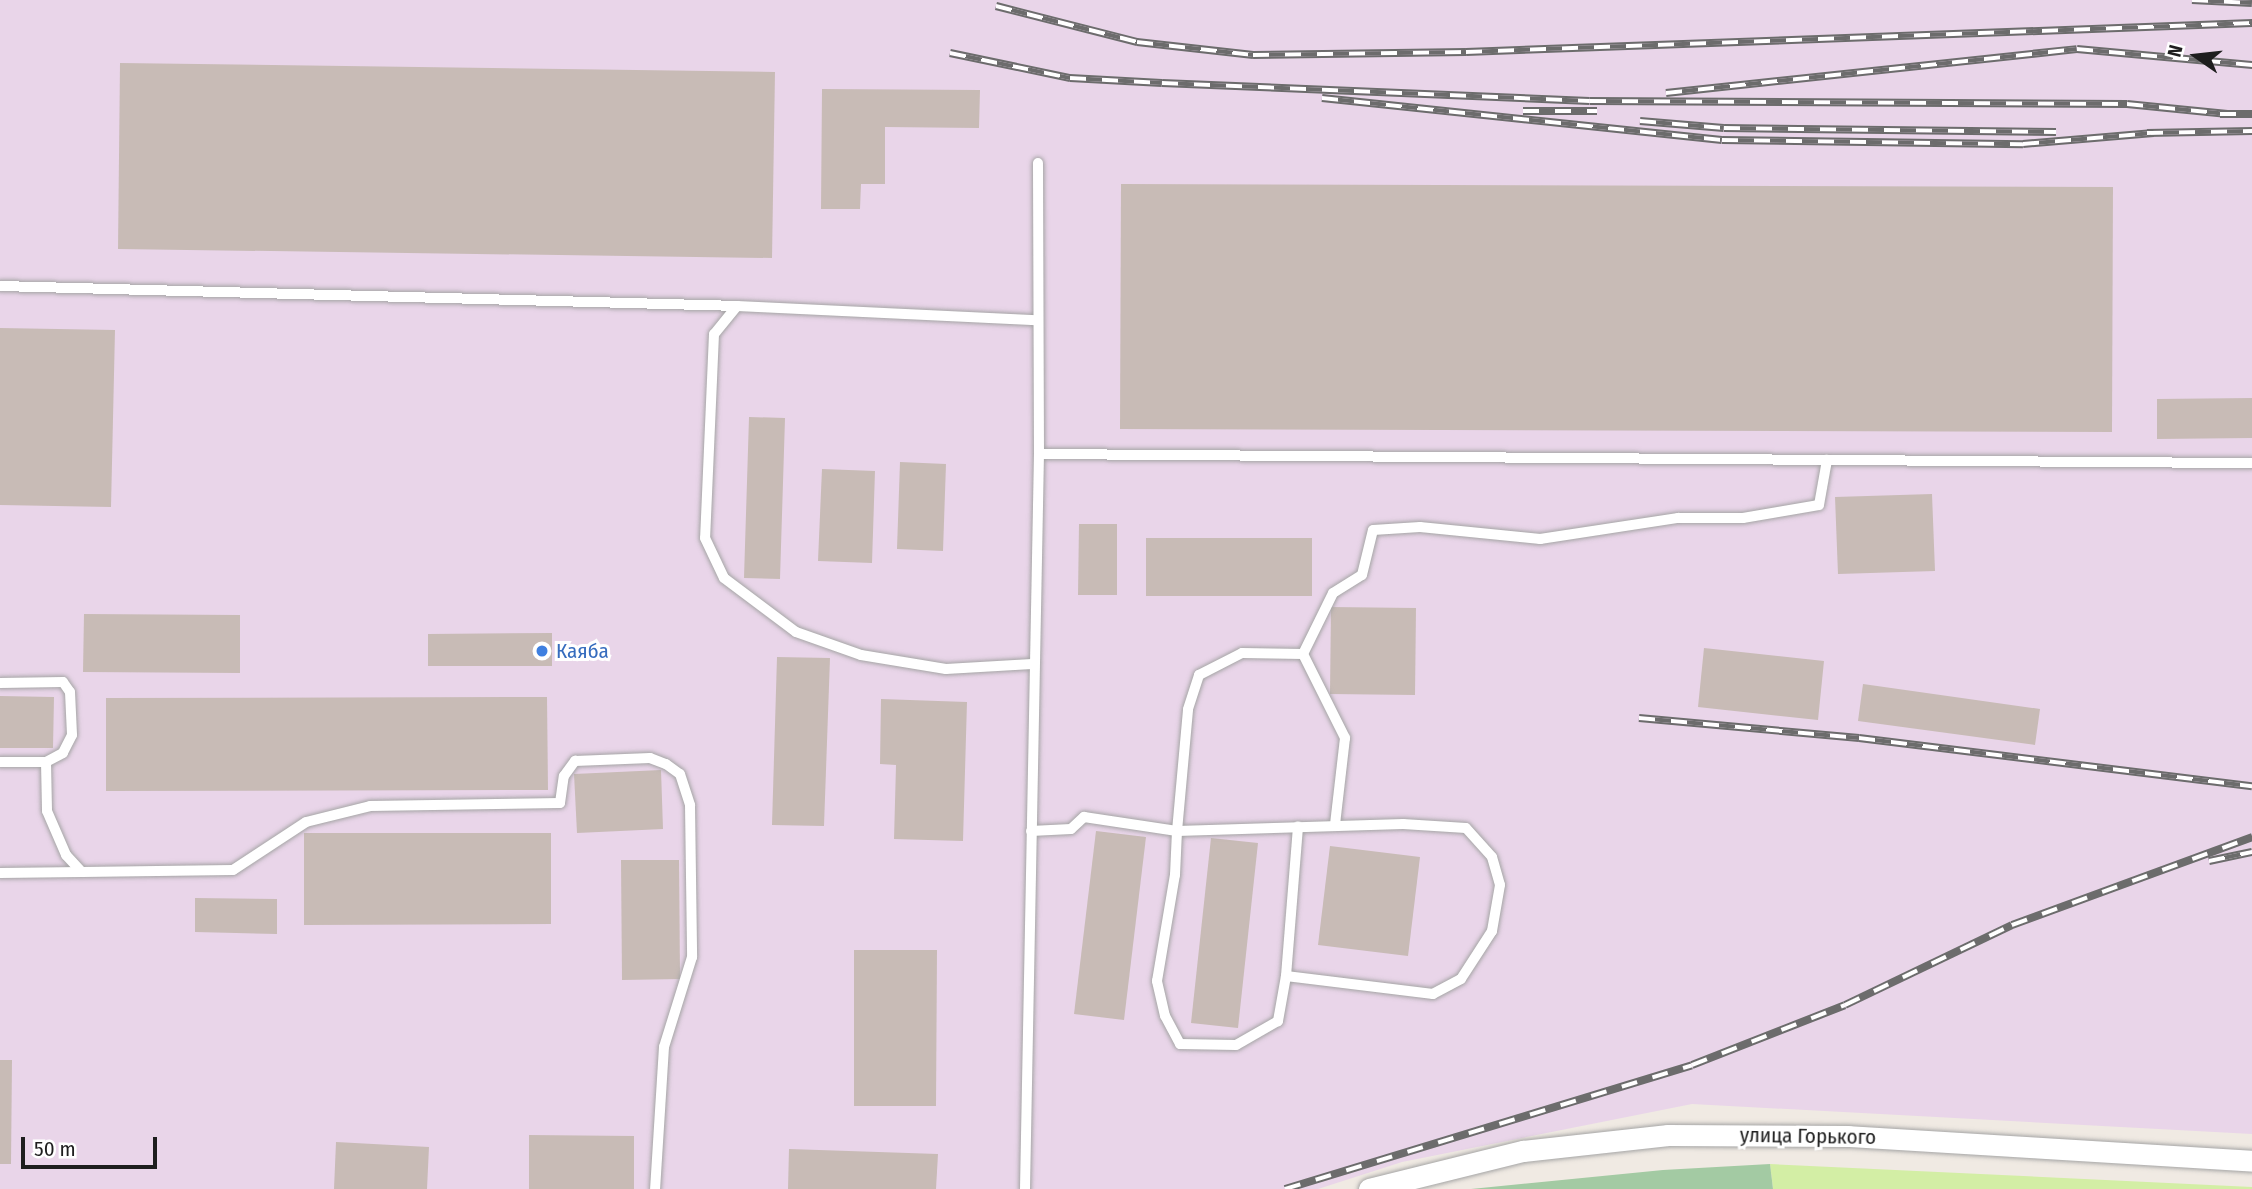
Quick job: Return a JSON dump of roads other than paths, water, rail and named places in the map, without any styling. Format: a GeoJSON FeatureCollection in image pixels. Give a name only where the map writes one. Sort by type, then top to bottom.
{"type":"FeatureCollection","features":[{"type":"Feature","properties":{"kind":"street","name":"улица Горького"},"geometry":{"type":"LineString","coordinates":[[1369,1189],[1523,1151],[1668,1135],[1862,1137],[2252,1161]]}},
{"type":"Feature","properties":{"kind":"lane"},"geometry":{"type":"LineString","coordinates":[[1025,1189],[1032,664],[1039,454],[1038,163]]}},
{"type":"Feature","properties":{"kind":"lane"},"geometry":{"type":"LineString","coordinates":[[0,286],[737,306],[1037,320]]}},
{"type":"Feature","properties":{"kind":"lane"},"geometry":{"type":"LineString","coordinates":[[737,306],[714,334],[705,538],[724,578],[796,632],[861,655],[946,669],[1032,664]]}},
{"type":"Feature","properties":{"kind":"lane"},"geometry":{"type":"LineString","coordinates":[[1039,454],[2252,463]]}},
{"type":"Feature","properties":{"kind":"lane"},"geometry":{"type":"LineString","coordinates":[[1303,654],[1333,593],[1362,575],[1373,530],[1420,527],[1540,540],[1678,517],[1743,518],[1819,505],[1827,460]]}},
{"type":"Feature","properties":{"kind":"lane"},"geometry":{"type":"LineString","coordinates":[[1297,826],[1286,976],[1278,1021],[1237,1045],[1180,1044],[1165,1016],[1157,981],[1177,831],[1188,709],[1199,675],[1242,653],[1303,654]]}},
{"type":"Feature","properties":{"kind":"lane"},"geometry":{"type":"LineString","coordinates":[[1303,654],[1345,738],[1335,825]]}},
{"type":"Feature","properties":{"kind":"lane"},"geometry":{"type":"LineString","coordinates":[[0,683],[63,682],[71,692],[72,735],[63,753],[46,762],[0,762]]}},
{"type":"Feature","properties":{"kind":"lane"},"geometry":{"type":"LineString","coordinates":[[0,873],[233,870],[306,822],[370,806],[560,803],[564,776],[575,761],[650,758],[666,764],[680,774],[690,805],[692,957],[664,1047],[655,1189]]}},
{"type":"Feature","properties":{"kind":"lane"},"geometry":{"type":"LineString","coordinates":[[46,762],[47,811],[66,856],[82,872]]}},
{"type":"Feature","properties":{"kind":"lane"},"geometry":{"type":"LineString","coordinates":[[1031,831],[1071,830],[1084,817],[1177,831],[1335,825],[1466,828],[1492,857],[1500,885],[1492,931],[1461,979],[1433,994],[1286,976]]}},
{"type":"Feature","properties":{"kind":"railway"},"geometry":{"type":"LineString","coordinates":[[2192,0],[2252,3]]}},
{"type":"Feature","properties":{"kind":"railway"},"geometry":{"type":"LineString","coordinates":[[996,6],[1137,42],[1253,55],[1466,52],[2252,23]]}},
{"type":"Feature","properties":{"kind":"railway"},"geometry":{"type":"LineString","coordinates":[[1666,93],[2077,49],[2252,65]]}},
{"type":"Feature","properties":{"kind":"railway"},"geometry":{"type":"LineString","coordinates":[[950,53],[1070,78],[1162,83],[1590,101],[2127,104],[2228,114]]}},
{"type":"Feature","properties":{"kind":"railway"},"geometry":{"type":"LineString","coordinates":[[1322,98],[1722,140],[2023,144],[2154,133]]}},
{"type":"Feature","properties":{"kind":"railway"},"geometry":{"type":"LineString","coordinates":[[1523,111],[1597,111]]}},
{"type":"Feature","properties":{"kind":"railway"},"geometry":{"type":"LineString","coordinates":[[2220,114],[2252,114]]}},
{"type":"Feature","properties":{"kind":"railway"},"geometry":{"type":"LineString","coordinates":[[1640,121],[1724,128],[2056,132]]}},
{"type":"Feature","properties":{"kind":"railway"},"geometry":{"type":"LineString","coordinates":[[2147,133],[2252,131]]}},
{"type":"Feature","properties":{"kind":"railway"},"geometry":{"type":"LineString","coordinates":[[1639,718],[1859,738],[2252,786]]}},
{"type":"Feature","properties":{"kind":"railway"},"geometry":{"type":"LineString","coordinates":[[1285,1189],[1692,1065],[1845,1005],[2012,925],[2252,837]]}},
{"type":"Feature","properties":{"kind":"railway"},"geometry":{"type":"LineString","coordinates":[[2209,861],[2252,852]]}},
{"type":"Feature","properties":{"kind":"place","name":"Каяба"},"geometry":{"type":"Point","coordinates":[542,651]}}]}
